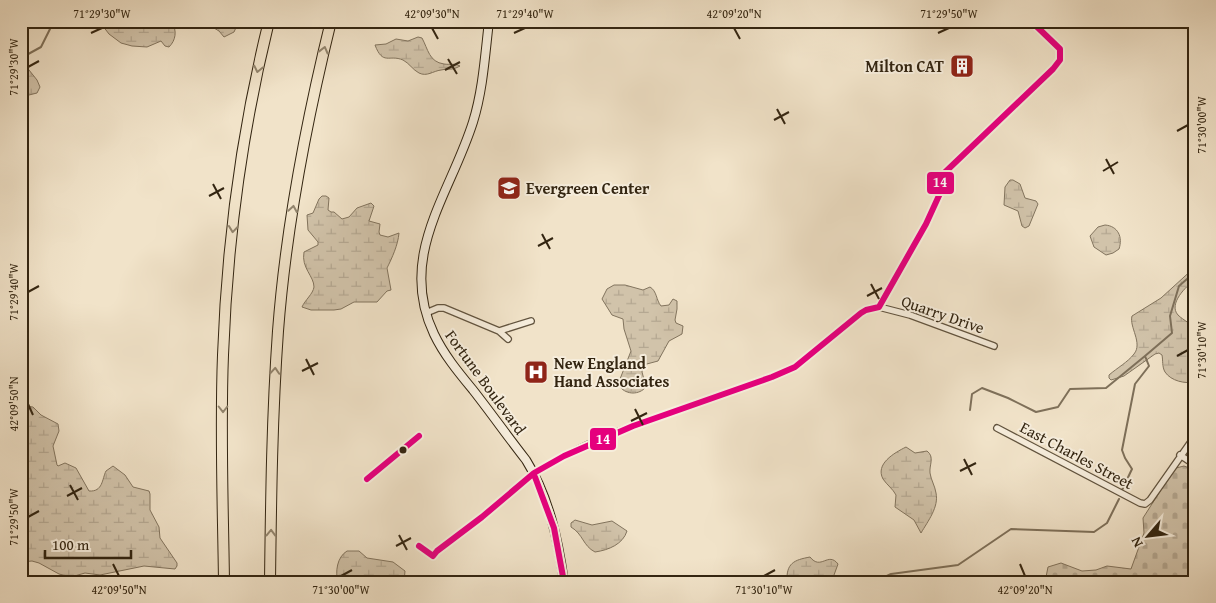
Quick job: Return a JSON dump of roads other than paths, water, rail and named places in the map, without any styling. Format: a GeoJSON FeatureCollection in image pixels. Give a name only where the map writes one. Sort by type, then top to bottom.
{"type":"FeatureCollection","features":[{"type":"Feature","properties":{"kind":"highway"},"geometry":{"type":"LineString","coordinates":[[224,582],[223,355],[227,288],[239,174],[249,112],[269,21]]}},
{"type":"Feature","properties":{"kind":"highway"},"geometry":{"type":"LineString","coordinates":[[270,582],[274,398],[284,270],[303,143],[331,21]]}},
{"type":"Feature","properties":{"kind":"main road","name":"Fortune Boulevard"},"geometry":{"type":"LineString","coordinates":[[489,21],[482,81],[474,119],[467,141],[428,235],[420,271],[421,290],[432,331],[444,352],[534,473],[552,518],[559,542],[564,582]]}},
{"type":"Feature","properties":{"kind":"street","name":"Quarry Drive"},"geometry":{"type":"LineString","coordinates":[[534,473],[603,437],[772,377],[795,367],[861,313],[871,308],[879,307],[910,315],[994,346]]}},
{"type":"Feature","properties":{"kind":"street"},"geometry":{"type":"LineString","coordinates":[[426,313],[438,308],[444,308],[499,331],[508,339]]}},
{"type":"Feature","properties":{"kind":"street"},"geometry":{"type":"LineString","coordinates":[[499,331],[531,321]]}},
{"type":"Feature","properties":{"kind":"street","name":"East Charles Street"},"geometry":{"type":"LineString","coordinates":[[997,428],[1140,504],[1146,504],[1150,500],[1180,455]]}},
{"type":"Feature","properties":{"kind":"street"},"geometry":{"type":"LineString","coordinates":[[1195,436],[1180,455],[1195,465]]}},
{"type":"Feature","properties":{"kind":"waterway"},"geometry":{"type":"LineString","coordinates":[[21,58],[41,47],[54,21]]}},
{"type":"Feature","properties":{"kind":"waterway"},"geometry":{"type":"LineString","coordinates":[[1122,490],[1132,469],[1122,450],[1135,384],[1149,366],[1145,356],[1172,333],[1170,316],[1179,286],[1195,272]]}},
{"type":"Feature","properties":{"kind":"waterway"},"geometry":{"type":"LineString","coordinates":[[970,410],[972,394],[982,388],[1036,412],[1058,407],[1070,389],[1106,388],[1145,356]]}},
{"type":"Feature","properties":{"kind":"waterway"},"geometry":{"type":"LineString","coordinates":[[874,582],[891,574],[958,565],[1011,529],[1094,532],[1107,523],[1119,499]]}},
{"type":"Feature","properties":{"kind":"place","name":"Milton CAT"},"geometry":{"type":"Point","coordinates":[962,66]}},
{"type":"Feature","properties":{"kind":"place","name":"Evergreen Center"},"geometry":{"type":"Point","coordinates":[509,188]}},
{"type":"Feature","properties":{"kind":"place","name":"New England Hand Associates"},"geometry":{"type":"Point","coordinates":[536,372]}}]}
